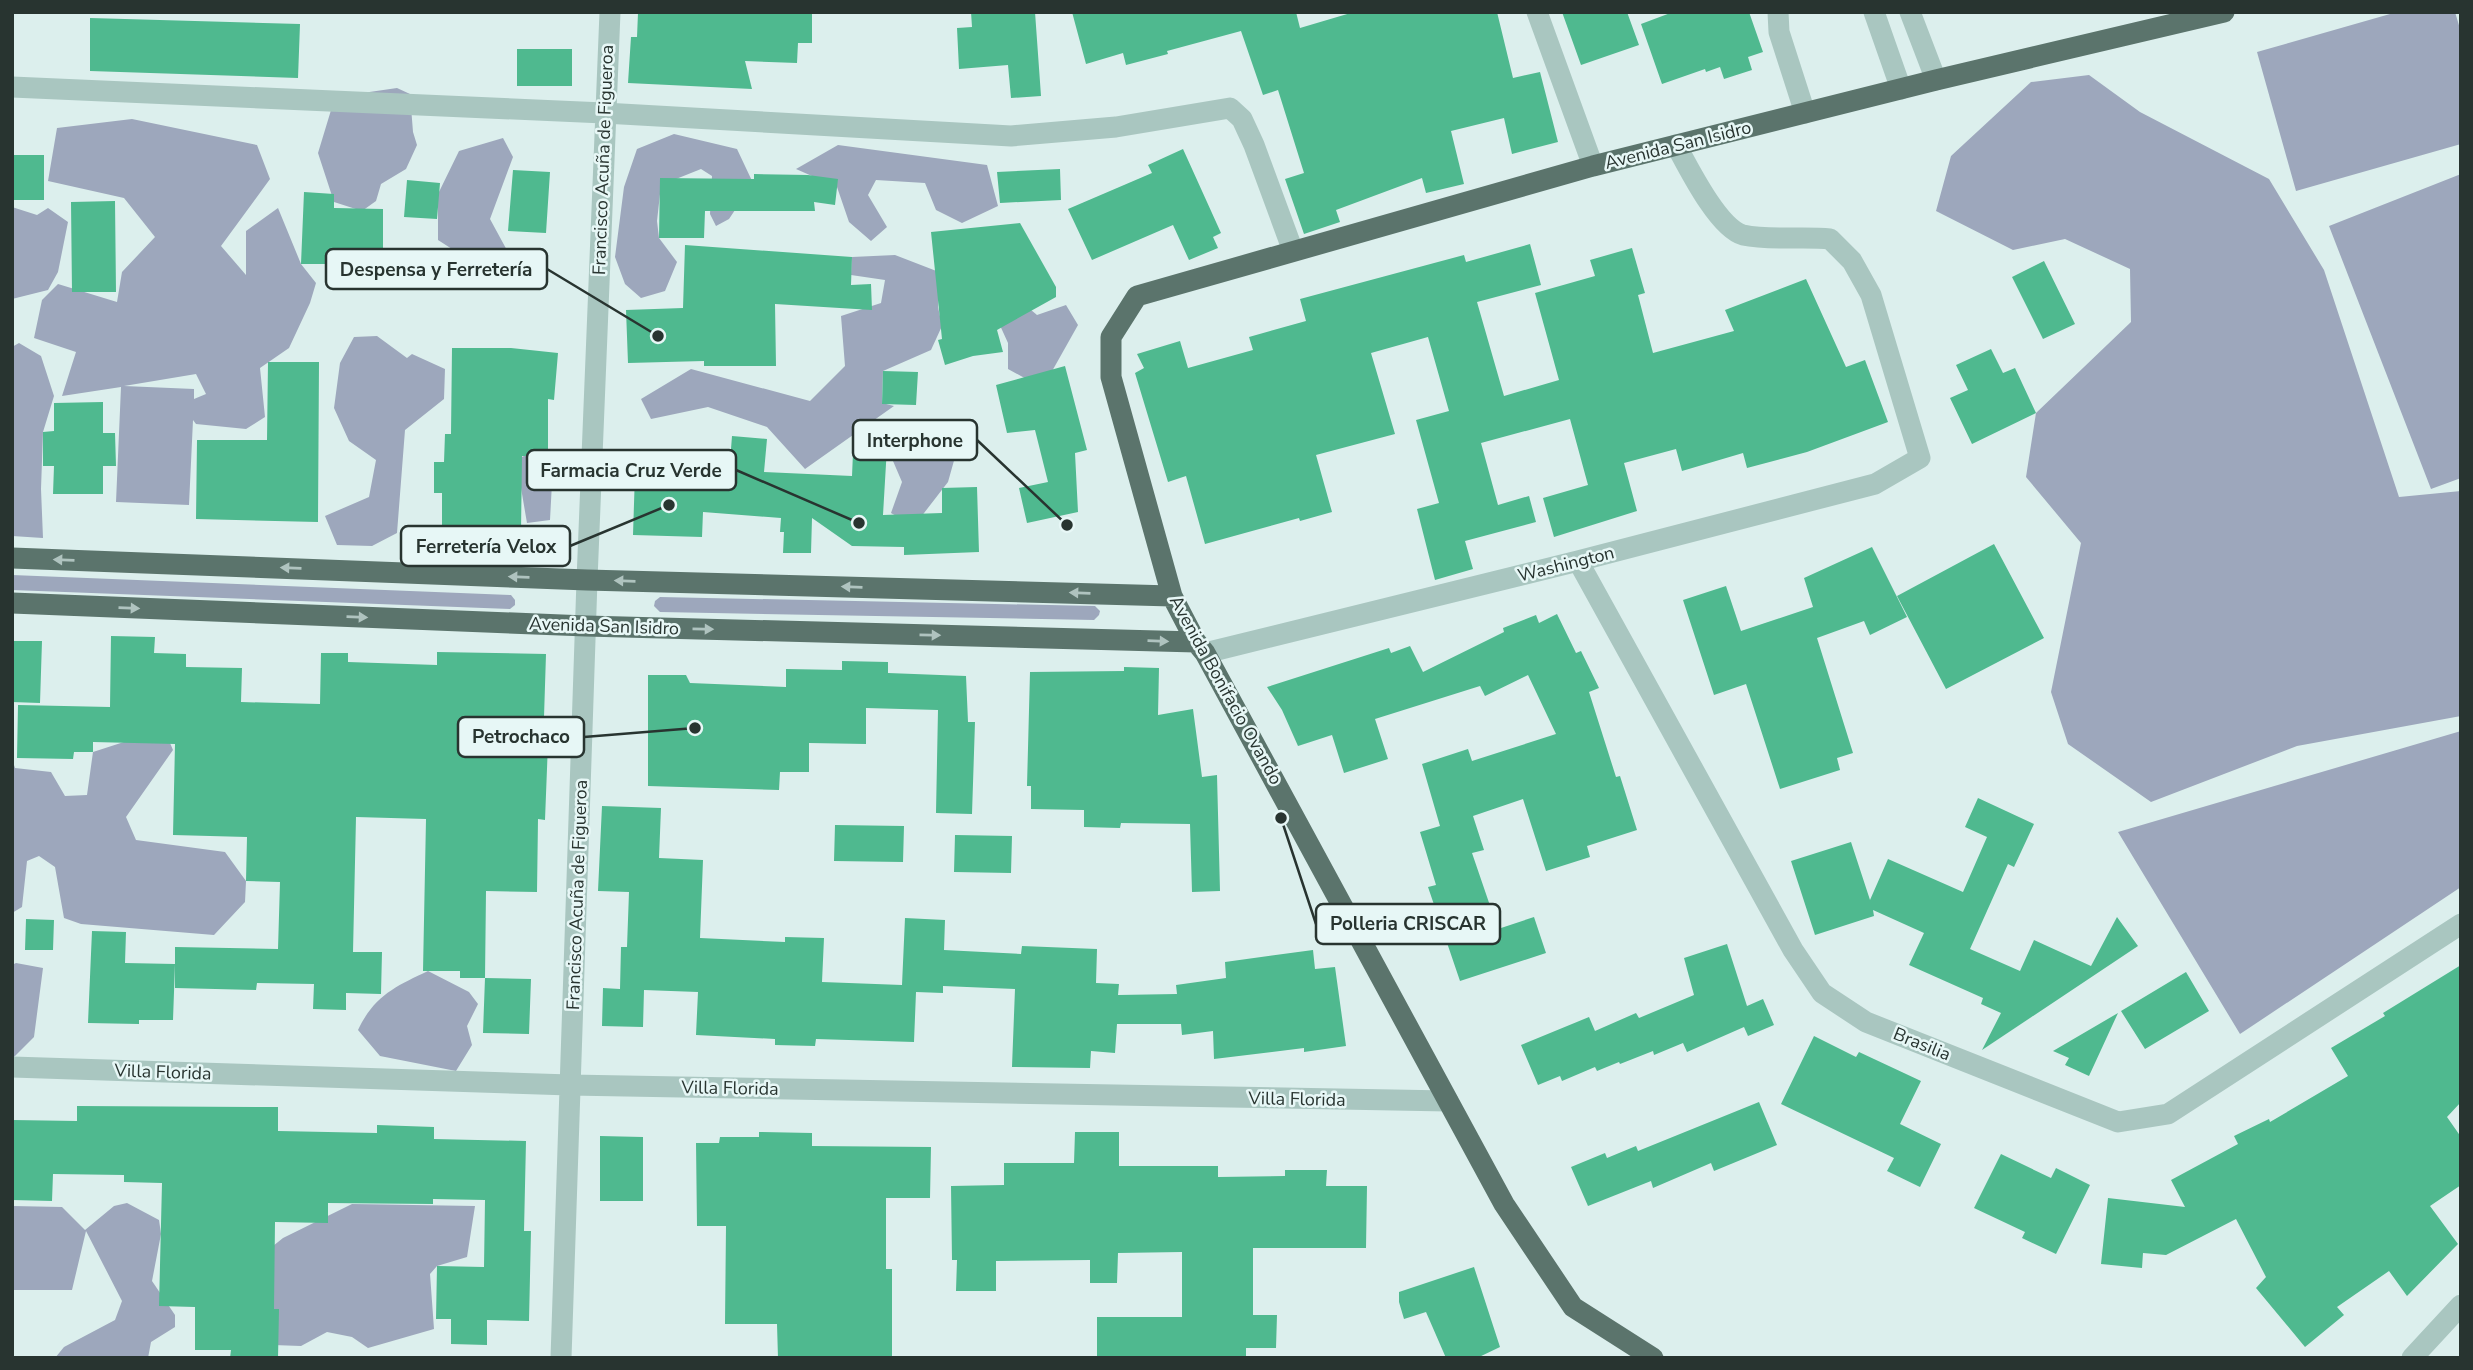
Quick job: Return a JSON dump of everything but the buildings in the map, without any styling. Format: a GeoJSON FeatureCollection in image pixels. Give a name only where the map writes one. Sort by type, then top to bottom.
{"type":"FeatureCollection","features":[{"type":"Feature","properties":{"kind":"main road","name":"Avenida San Isidro"},"geometry":{"type":"LineString","coordinates":[[1137,296],[1593,166],[1936,80],[2224,12]]}},
{"type":"Feature","properties":{"kind":"main road","name":"Avenida Bonifacio Ovando"},"geometry":{"type":"LineString","coordinates":[[1137,296],[1111,337],[1111,377],[1172,596],[1504,1204],[1573,1307],[1653,1358]]}},
{"type":"Feature","properties":{"kind":"main road"},"geometry":{"type":"LineString","coordinates":[[12,558],[587,580],[1172,596]]}},
{"type":"Feature","properties":{"kind":"main road","name":"Avenida San Isidro"},"geometry":{"type":"LineString","coordinates":[[12,603],[1200,648]]}},
{"type":"Feature","properties":{"kind":"street","name":"Francisco Acuña de Figueroa"},"geometry":{"type":"LineString","coordinates":[[561,1358],[604,113],[610,12]]}},
{"type":"Feature","properties":{"kind":"street"},"geometry":{"type":"LineString","coordinates":[[1537,12],[1593,166]]}},
{"type":"Feature","properties":{"kind":"street"},"geometry":{"type":"LineString","coordinates":[[1778,12],[1779,32],[1805,113]]}},
{"type":"Feature","properties":{"kind":"street"},"geometry":{"type":"LineString","coordinates":[[1874,12],[1901,89]]}},
{"type":"Feature","properties":{"kind":"street"},"geometry":{"type":"LineString","coordinates":[[1910,12],[1936,80]]}},
{"type":"Feature","properties":{"kind":"street"},"geometry":{"type":"LineString","coordinates":[[12,87],[604,113],[1011,136],[1116,127],[1230,108],[1242,119],[1254,145],[1293,251]]}},
{"type":"Feature","properties":{"kind":"street","name":"Washington"},"geometry":{"type":"LineString","coordinates":[[1200,648],[1578,561],[1875,484],[1920,458],[1871,296],[1852,261],[1830,239],[1740,234],[1720,215],[1699,188],[1676,145]]}},
{"type":"Feature","properties":{"kind":"street","name":"Brasilia"},"geometry":{"type":"LineString","coordinates":[[1578,561],[1793,950],[1822,993],[1866,1022],[2118,1122],[2168,1114],[2461,924]]}},
{"type":"Feature","properties":{"kind":"street","name":"Villa Florida"},"geometry":{"type":"LineString","coordinates":[[12,1067],[570,1086],[1448,1101]]}},
{"type":"Feature","properties":{"kind":"street"},"geometry":{"type":"LineString","coordinates":[[2424,1353],[2461,1305]]}},
{"type":"Feature","properties":{"kind":"shaded area"},"geometry":{"type":"Polygon","coordinates":[[[2397,12],[2455,12],[2461,32],[2461,144],[2296,191],[2257,52],[2397,12]]]}},
{"type":"Feature","properties":{"kind":"shaded area"},"geometry":{"type":"Polygon","coordinates":[[[2089,75],[2140,112],[2269,179],[2324,270],[2399,497],[2461,491],[2461,716],[2297,746],[2151,802],[2068,744],[2051,692],[2081,543],[2026,477],[2036,413],[2131,322],[2130,269],[2065,239],[2013,250],[1936,211],[1951,156],[2031,82],[2089,75]]]}},
{"type":"Feature","properties":{"kind":"shaded area"},"geometry":{"type":"Polygon","coordinates":[[[397,88],[410,94],[413,132],[417,145],[406,169],[381,184],[376,201],[362,211],[334,202],[318,153],[335,97],[397,88]]]}},
{"type":"Feature","properties":{"kind":"shaded area"},"geometry":{"type":"Polygon","coordinates":[[[132,119],[257,145],[270,179],[221,246],[246,275],[246,231],[278,208],[301,264],[316,283],[310,303],[289,348],[260,368],[265,417],[246,429],[196,424],[193,420],[189,505],[116,502],[121,387],[62,396],[76,352],[34,338],[42,300],[58,284],[117,302],[122,272],[155,237],[124,198],[48,181],[57,128],[132,119]],[[196,374],[124,386],[194,389],[194,399],[206,394],[196,374]]]}},
{"type":"Feature","properties":{"kind":"shaded area"},"geometry":{"type":"Polygon","coordinates":[[[674,134],[737,149],[753,183],[729,219],[716,226],[710,214],[712,176],[701,169],[661,185],[657,221],[659,238],[677,262],[665,291],[641,298],[625,284],[615,257],[624,187],[637,149],[674,134]]]}},
{"type":"Feature","properties":{"kind":"shaded area"},"geometry":{"type":"Polygon","coordinates":[[[503,138],[513,157],[490,219],[509,254],[489,261],[452,249],[438,240],[438,194],[459,151],[503,138]]]}},
{"type":"Feature","properties":{"kind":"shaded area"},"geometry":{"type":"Polygon","coordinates":[[[838,145],[987,165],[998,206],[962,223],[936,210],[925,183],[876,180],[868,195],[887,227],[871,241],[849,222],[837,187],[796,169],[838,145]]]}},
{"type":"Feature","properties":{"kind":"shaded area"},"geometry":{"type":"Polygon","coordinates":[[[2461,174],[2461,478],[2431,489],[2329,226],[2461,174]]]}},
{"type":"Feature","properties":{"kind":"shaded area"},"geometry":{"type":"Polygon","coordinates":[[[12,207],[37,215],[48,208],[68,222],[58,272],[48,290],[12,299],[12,207]]]}},
{"type":"Feature","properties":{"kind":"shaded area"},"geometry":{"type":"Polygon","coordinates":[[[895,255],[939,272],[938,307],[942,326],[931,350],[883,371],[882,403],[894,406],[805,469],[767,427],[708,407],[651,419],[641,399],[691,369],[810,401],[845,366],[841,316],[881,303],[885,280],[851,275],[852,257],[895,255]]]}},
{"type":"Feature","properties":{"kind":"shaded area"},"geometry":{"type":"Polygon","coordinates":[[[1012,294],[1037,315],[1066,305],[1078,325],[1051,373],[1030,381],[1008,369],[1008,343],[988,299],[1012,294]]]}},
{"type":"Feature","properties":{"kind":"shaded area"},"geometry":{"type":"Polygon","coordinates":[[[377,336],[407,358],[412,354],[445,369],[444,399],[405,430],[397,533],[372,546],[337,545],[325,516],[369,497],[376,460],[349,441],[334,408],[340,363],[354,337],[377,336]]]}},
{"type":"Feature","properties":{"kind":"shaded area"},"geometry":{"type":"Polygon","coordinates":[[[19,343],[41,356],[54,396],[43,432],[43,538],[12,536],[12,347],[19,343]]]}},
{"type":"Feature","properties":{"kind":"shaded area"},"geometry":{"type":"Polygon","coordinates":[[[943,433],[955,457],[948,482],[914,526],[891,513],[902,482],[887,447],[943,433]]]}},
{"type":"Feature","properties":{"kind":"shaded area"},"geometry":{"type":"Polygon","coordinates":[[[534,451],[553,464],[550,520],[527,523],[521,488],[476,480],[534,451]]]}},
{"type":"Feature","properties":{"kind":"shaded area"},"geometry":{"type":"Polygon","coordinates":[[[12,575],[511,595],[515,605],[510,609],[12,590],[12,575]]]}},
{"type":"Feature","properties":{"kind":"shaded area"},"geometry":{"type":"Polygon","coordinates":[[[660,597],[1095,606],[1100,611],[1094,620],[660,612],[654,606],[660,597]]]}},
{"type":"Feature","properties":{"kind":"shaded area"},"geometry":{"type":"Polygon","coordinates":[[[164,729],[173,750],[126,817],[136,840],[225,852],[246,881],[245,902],[214,935],[81,924],[64,918],[55,867],[39,856],[27,861],[22,907],[12,913],[12,759],[15,768],[51,772],[65,796],[87,795],[93,752],[164,729]]]}},
{"type":"Feature","properties":{"kind":"shaded area"},"geometry":{"type":"Polygon","coordinates":[[[2461,731],[2461,887],[2240,1034],[2118,832],[2461,731]]]}},
{"type":"Feature","properties":{"kind":"shaded area"},"geometry":{"type":"Polygon","coordinates":[[[16,963],[43,968],[34,1037],[12,1057],[12,965],[16,963]]]}},
{"type":"Feature","properties":{"kind":"shaded area"},"geometry":{"type":"Polygon","coordinates":[[[428,971],[469,992],[478,1004],[467,1026],[472,1045],[456,1071],[380,1056],[358,1030],[371,1009],[387,993],[428,971]]]}},
{"type":"Feature","properties":{"kind":"shaded area"},"geometry":{"type":"Polygon","coordinates":[[[127,1203],[159,1220],[161,1234],[152,1281],[175,1315],[175,1327],[151,1342],[148,1358],[55,1358],[64,1347],[115,1320],[122,1301],[86,1231],[72,1290],[12,1290],[12,1206],[62,1207],[85,1230],[114,1206],[127,1203]]]}},
{"type":"Feature","properties":{"kind":"shaded area"},"geometry":{"type":"Polygon","coordinates":[[[352,1204],[475,1206],[467,1257],[437,1266],[430,1274],[434,1329],[368,1348],[352,1337],[327,1332],[301,1346],[273,1345],[242,1271],[283,1238],[352,1204]]]}},
{"type":"Feature","properties":{"kind":"place","name":"Despensa y Ferretería"},"geometry":{"type":"Point","coordinates":[658,336]}},
{"type":"Feature","properties":{"kind":"place","name":"Ferretería Velox"},"geometry":{"type":"Point","coordinates":[669,505]}},
{"type":"Feature","properties":{"kind":"place","name":"Farmacia Cruz Verde"},"geometry":{"type":"Point","coordinates":[859,523]}},
{"type":"Feature","properties":{"kind":"place","name":"Interphone"},"geometry":{"type":"Point","coordinates":[1067,525]}},
{"type":"Feature","properties":{"kind":"place","name":"Petrochaco"},"geometry":{"type":"Point","coordinates":[695,728]}},
{"type":"Feature","properties":{"kind":"place","name":"Polleria CRISCAR"},"geometry":{"type":"Point","coordinates":[1281,818]}}]}
